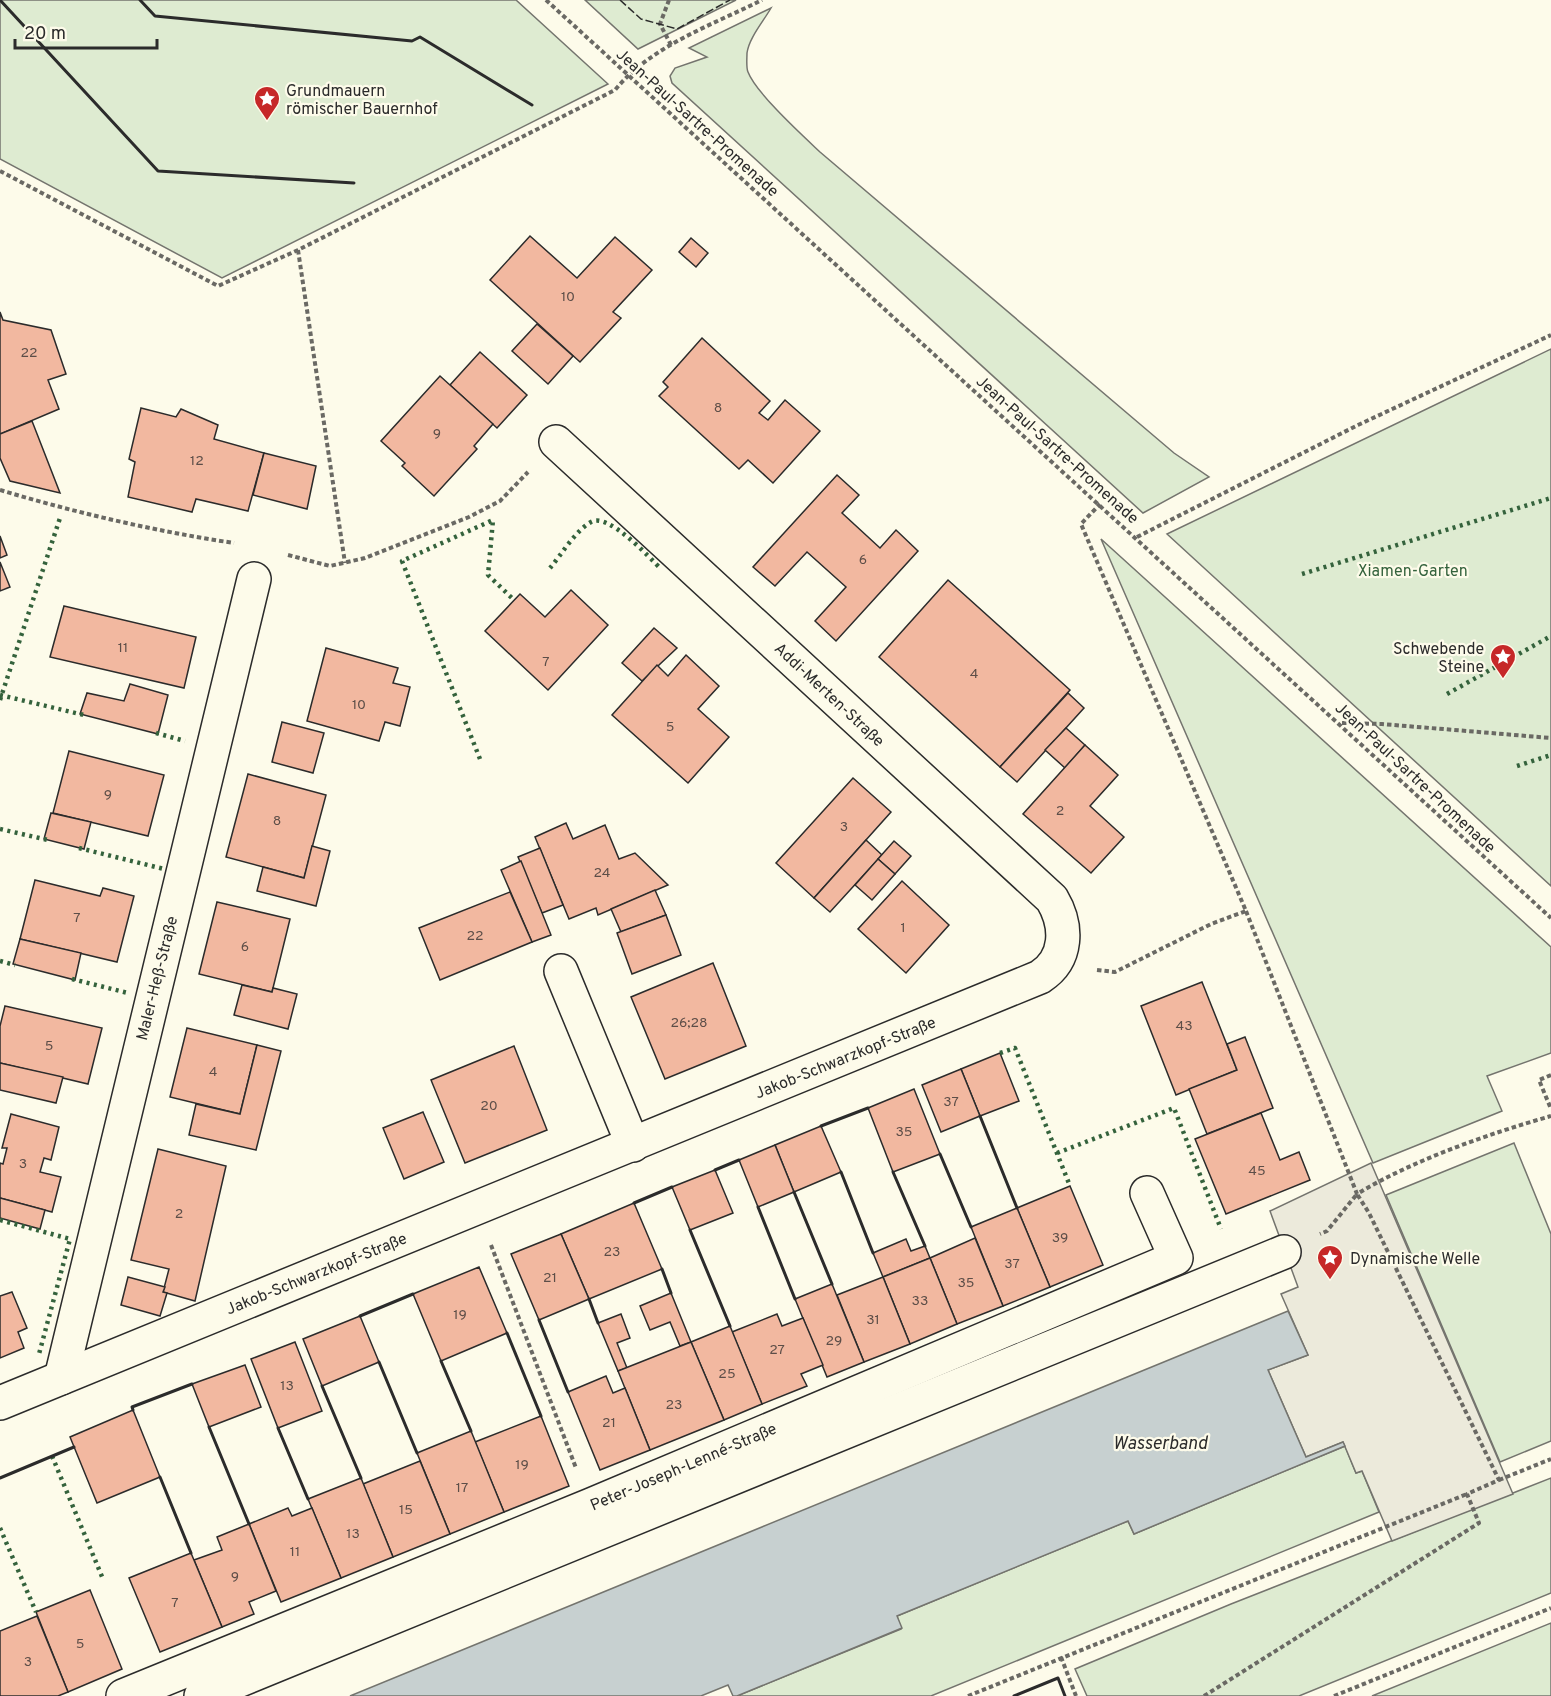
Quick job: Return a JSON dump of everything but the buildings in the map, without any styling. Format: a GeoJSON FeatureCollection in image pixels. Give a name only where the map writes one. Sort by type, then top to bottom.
{"type":"FeatureCollection","features":[{"type":"Feature","properties":{"kind":"street","name":"Addi-Merten-Straße"},"geometry":{"type":"LineString","coordinates":[[556,442],[1052,899],[1061,914],[1064,940],[1055,965]]}},
{"type":"Feature","properties":{"kind":"street","name":"Maler-Heß-Straße"},"geometry":{"type":"LineString","coordinates":[[61,1378],[254,579]]}},
{"type":"Feature","properties":{"kind":"street","name":"Jakob-Schwarzkopf-Straße"},"geometry":{"type":"LineString","coordinates":[[0,1404],[1040,977],[1055,965]]}},
{"type":"Feature","properties":{"kind":"street"},"geometry":{"type":"LineString","coordinates":[[561,971],[633,1145]]}},
{"type":"Feature","properties":{"kind":"street","name":"Peter-Joseph-Lenné-Straße"},"geometry":{"type":"LineString","coordinates":[[123,1696],[591,1505],[1176,1258],[1147,1193]]}},
{"type":"Feature","properties":{"kind":"street"},"geometry":{"type":"LineString","coordinates":[[201,1696],[1284,1252]]}},
{"type":"Feature","properties":{"kind":"path","name":"Jean-Paul-Sartre-Promenade"},"geometry":{"type":"LineString","coordinates":[[546,0],[1341,723],[1551,918]]}},
{"type":"Feature","properties":{"kind":"path"},"geometry":{"type":"LineString","coordinates":[[669,0],[660,24],[671,45]]}},
{"type":"Feature","properties":{"kind":"path"},"geometry":{"type":"LineString","coordinates":[[0,171],[218,286],[298,250],[615,90],[628,75],[671,45],[762,0]]}},
{"type":"Feature","properties":{"kind":"path"},"geometry":{"type":"LineString","coordinates":[[298,250],[345,563],[400,546],[470,518],[500,501],[556,442]]}},
{"type":"Feature","properties":{"kind":"path"},"geometry":{"type":"LineString","coordinates":[[1137,537],[1358,426],[1551,335]]}},
{"type":"Feature","properties":{"kind":"path"},"geometry":{"type":"LineString","coordinates":[[0,490],[63,509],[138,526],[238,544]]}},
{"type":"Feature","properties":{"kind":"path"},"geometry":{"type":"LineString","coordinates":[[1100,504],[1081,524],[1246,911],[1357,1194],[1369,1213],[1499,1480]]}},
{"type":"Feature","properties":{"kind":"path"},"geometry":{"type":"LineString","coordinates":[[1341,723],[1382,724],[1551,738]]}},
{"type":"Feature","properties":{"kind":"path"},"geometry":{"type":"LineString","coordinates":[[1055,965],[1115,972],[1210,924],[1246,911]]}},
{"type":"Feature","properties":{"kind":"path"},"geometry":{"type":"LineString","coordinates":[[1551,1076],[1539,1080],[1551,1109]]}},
{"type":"Feature","properties":{"kind":"path"},"geometry":{"type":"LineString","coordinates":[[1284,1252],[1327,1231],[1357,1194],[1378,1181],[1508,1128],[1551,1116]]}},
{"type":"Feature","properties":{"kind":"path"},"geometry":{"type":"LineString","coordinates":[[498,1265],[591,1505]]}},
{"type":"Feature","properties":{"kind":"path"},"geometry":{"type":"LineString","coordinates":[[968,1696],[1551,1459]]}},
{"type":"Feature","properties":{"kind":"path"},"geometry":{"type":"LineString","coordinates":[[1204,1696],[1479,1522],[1467,1494]]}},
{"type":"Feature","properties":{"kind":"path"},"geometry":{"type":"LineString","coordinates":[[1334,1696],[1551,1608]]}},
{"type":"Feature","properties":{"kind":"path"},"geometry":{"type":"LineString","coordinates":[[1061,1657],[1076,1696]]}},
{"type":"Feature","properties":{"kind":"green space","name":"Grundmauern römischer Bauernhof"},"geometry":{"type":"Polygon","coordinates":[[[0,0],[516,0],[608,84],[222,278],[0,159],[0,0]]]}},
{"type":"Feature","properties":{"kind":"green space"},"geometry":{"type":"Polygon","coordinates":[[[585,0],[736,0],[638,49],[585,0]]]}},
{"type":"Feature","properties":{"kind":"green space"},"geometry":{"type":"Polygon","coordinates":[[[771,8],[750,42],[747,53],[747,70],[760,91],[791,125],[1174,453],[1209,477],[1143,513],[672,83],[670,76],[675,68],[707,57],[689,48],[771,8]]]}},
{"type":"Feature","properties":{"kind":"green space","name":"Xiamen-Garten"},"geometry":{"type":"Polygon","coordinates":[[[1551,349],[1551,886],[1167,534],[1551,349]]]}},
{"type":"Feature","properties":{"kind":"green space"},"geometry":{"type":"Polygon","coordinates":[[[1101,539],[1551,947],[1551,1053],[1487,1076],[1502,1111],[1373,1163],[1101,539]]]}},
{"type":"Feature","properties":{"kind":"green space"},"geometry":{"type":"Polygon","coordinates":[[[1514,1143],[1551,1234],[1551,1441],[1500,1462],[1386,1195],[1514,1143]]]}},
{"type":"Feature","properties":{"kind":"green space"},"geometry":{"type":"Polygon","coordinates":[[[1345,1446],[1356,1473],[1362,1471],[1379,1512],[931,1696],[737,1696],[901,1629],[897,1616],[1128,1521],[1134,1534],[1345,1446]]]}},
{"type":"Feature","properties":{"kind":"green space"},"geometry":{"type":"Polygon","coordinates":[[[1551,1478],[1551,1593],[1299,1696],[1087,1696],[1075,1669],[1231,1604],[1551,1478]]]}},
{"type":"Feature","properties":{"kind":"green space"},"geometry":{"type":"Polygon","coordinates":[[[1551,1623],[1551,1696],[1372,1696],[1551,1623]]]}},
{"type":"Feature","properties":{"kind":"shaded area"},"geometry":{"type":"Polygon","coordinates":[[[1371,1163],[1513,1494],[1392,1541],[1362,1471],[1356,1473],[1343,1442],[1306,1457],[1268,1370],[1308,1355],[1281,1294],[1298,1287],[1270,1211],[1371,1163]]]}},
{"type":"Feature","properties":{"kind":"water","name":"Wasserband"},"geometry":{"type":"Polygon","coordinates":[[[1288,1311],[1308,1355],[1268,1370],[1306,1457],[1343,1442],[1345,1446],[1134,1534],[1128,1521],[897,1616],[902,1628],[737,1696],[733,1696],[728,1685],[701,1696],[350,1696],[1288,1311]]]}},
{"type":"Feature","properties":{"kind":"hedge"},"geometry":{"type":"LineString","coordinates":[[1302,574],[1551,498]]}},
{"type":"Feature","properties":{"kind":"hedge"},"geometry":{"type":"LineString","coordinates":[[0,700],[60,518]]}},
{"type":"Feature","properties":{"kind":"hedge"},"geometry":{"type":"LineString","coordinates":[[480,759],[402,561],[493,520],[488,575],[514,600]]}},
{"type":"Feature","properties":{"kind":"hedge"},"geometry":{"type":"LineString","coordinates":[[550,568],[585,526],[598,521],[607,523],[628,537],[661,569]]}},
{"type":"Feature","properties":{"kind":"hedge"},"geometry":{"type":"LineString","coordinates":[[1447,694],[1551,636]]}},
{"type":"Feature","properties":{"kind":"hedge"},"geometry":{"type":"LineString","coordinates":[[0,695],[84,715]]}},
{"type":"Feature","properties":{"kind":"hedge"},"geometry":{"type":"LineString","coordinates":[[156,733],[185,741]]}},
{"type":"Feature","properties":{"kind":"hedge"},"geometry":{"type":"LineString","coordinates":[[1517,766],[1551,755]]}},
{"type":"Feature","properties":{"kind":"hedge"},"geometry":{"type":"LineString","coordinates":[[0,829],[48,840]]}},
{"type":"Feature","properties":{"kind":"hedge"},"geometry":{"type":"LineString","coordinates":[[79,848],[164,869]]}},
{"type":"Feature","properties":{"kind":"hedge"},"geometry":{"type":"LineString","coordinates":[[0,961],[15,965]]}},
{"type":"Feature","properties":{"kind":"hedge"},"geometry":{"type":"LineString","coordinates":[[72,979],[128,993]]}},
{"type":"Feature","properties":{"kind":"hedge"},"geometry":{"type":"LineString","coordinates":[[1000,1053],[1015,1048],[1070,1186]]}},
{"type":"Feature","properties":{"kind":"hedge"},"geometry":{"type":"LineString","coordinates":[[1057,1153],[1174,1108],[1221,1229]]}},
{"type":"Feature","properties":{"kind":"hedge"},"geometry":{"type":"LineString","coordinates":[[0,1220],[70,1239],[39,1354]]}},
{"type":"Feature","properties":{"kind":"hedge"},"geometry":{"type":"LineString","coordinates":[[52,1456],[103,1579]]}},
{"type":"Feature","properties":{"kind":"hedge"},"geometry":{"type":"LineString","coordinates":[[0,1528],[36,1612]]}},
{"type":"Feature","properties":{"kind":"fence"},"geometry":{"type":"LineString","coordinates":[[620,0],[641,19],[677,29],[730,0]]}},
{"type":"Feature","properties":{"kind":"wall"},"geometry":{"type":"LineString","coordinates":[[0,0],[158,171],[354,183]]}},
{"type":"Feature","properties":{"kind":"wall"},"geometry":{"type":"LineString","coordinates":[[140,0],[155,16],[412,41],[420,37],[532,105]]}},
{"type":"Feature","properties":{"kind":"wall"},"geometry":{"type":"LineString","coordinates":[[821,1126],[868,1108]]}},
{"type":"Feature","properties":{"kind":"wall"},"geometry":{"type":"LineString","coordinates":[[980,1116],[1017,1208]]}},
{"type":"Feature","properties":{"kind":"wall"},"geometry":{"type":"LineString","coordinates":[[940,1154],[971,1227]]}},
{"type":"Feature","properties":{"kind":"wall"},"geometry":{"type":"LineString","coordinates":[[715,1170],[739,1160]]}},
{"type":"Feature","properties":{"kind":"wall"},"geometry":{"type":"LineString","coordinates":[[841,1172],[873,1253]]}},
{"type":"Feature","properties":{"kind":"wall"},"geometry":{"type":"LineString","coordinates":[[893,1172],[925,1246]]}},
{"type":"Feature","properties":{"kind":"wall"},"geometry":{"type":"LineString","coordinates":[[634,1203],[672,1187]]}},
{"type":"Feature","properties":{"kind":"wall"},"geometry":{"type":"LineString","coordinates":[[794,1192],[832,1284]]}},
{"type":"Feature","properties":{"kind":"wall"},"geometry":{"type":"LineString","coordinates":[[758,1207],[795,1299]]}},
{"type":"Feature","properties":{"kind":"wall"},"geometry":{"type":"LineString","coordinates":[[690,1230],[730,1326]]}},
{"type":"Feature","properties":{"kind":"wall"},"geometry":{"type":"LineString","coordinates":[[662,1269],[671,1293]]}},
{"type":"Feature","properties":{"kind":"wall"},"geometry":{"type":"LineString","coordinates":[[360,1316],[413,1294]]}},
{"type":"Feature","properties":{"kind":"wall"},"geometry":{"type":"LineString","coordinates":[[589,1299],[598,1323]]}},
{"type":"Feature","properties":{"kind":"wall"},"geometry":{"type":"LineString","coordinates":[[539,1320],[568,1392]]}},
{"type":"Feature","properties":{"kind":"wall"},"geometry":{"type":"LineString","coordinates":[[507,1333],[541,1416]]}},
{"type":"Feature","properties":{"kind":"wall"},"geometry":{"type":"LineString","coordinates":[[441,1361],[471,1431]]}},
{"type":"Feature","properties":{"kind":"wall"},"geometry":{"type":"LineString","coordinates":[[379,1362],[417,1453]]}},
{"type":"Feature","properties":{"kind":"wall"},"geometry":{"type":"LineString","coordinates":[[133,1410],[132,1407],[192,1384]]}},
{"type":"Feature","properties":{"kind":"wall"},"geometry":{"type":"LineString","coordinates":[[322,1386],[361,1478]]}},
{"type":"Feature","properties":{"kind":"wall"},"geometry":{"type":"LineString","coordinates":[[209,1427],[249,1524]]}},
{"type":"Feature","properties":{"kind":"wall"},"geometry":{"type":"LineString","coordinates":[[278,1428],[308,1499]]}},
{"type":"Feature","properties":{"kind":"wall"},"geometry":{"type":"LineString","coordinates":[[0,1478],[74,1447]]}},
{"type":"Feature","properties":{"kind":"wall"},"geometry":{"type":"LineString","coordinates":[[160,1477],[191,1553]]}},
{"type":"Feature","properties":{"kind":"wall"},"geometry":{"type":"LineString","coordinates":[[1014,1696],[1058,1678],[1065,1696]]}},
{"type":"Feature","properties":{"kind":"place","name":"Grundmauern römischer Bauernhof"},"geometry":{"type":"Point","coordinates":[267,122]}},
{"type":"Feature","properties":{"kind":"place","name":"Schwebende Steine"},"geometry":{"type":"Point","coordinates":[1503,680]}},
{"type":"Feature","properties":{"kind":"place","name":"Dynamische Welle"},"geometry":{"type":"Point","coordinates":[1330,1281]}}]}
